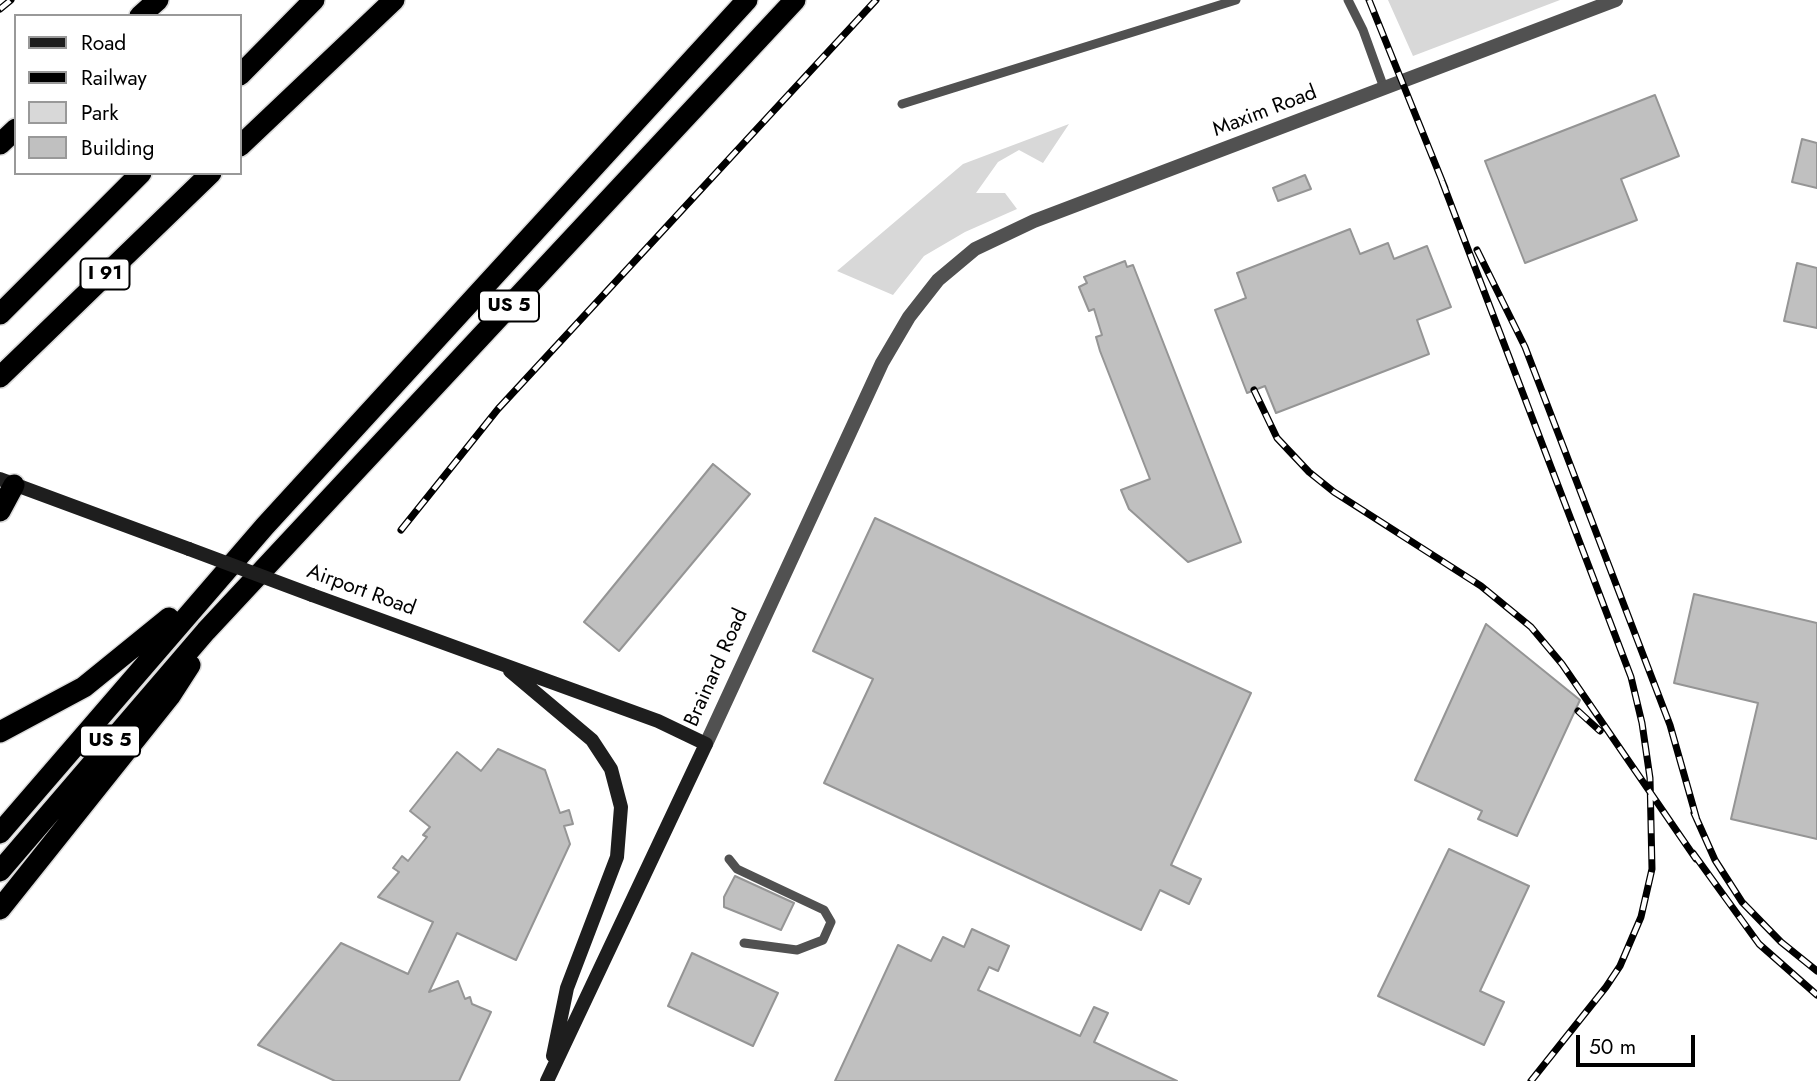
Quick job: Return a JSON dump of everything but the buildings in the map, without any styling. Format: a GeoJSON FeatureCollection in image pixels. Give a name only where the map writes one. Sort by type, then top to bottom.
{"type":"FeatureCollection","features":[{"type":"Feature","properties":{"kind":"highway"},"geometry":{"type":"LineString","coordinates":[[142,14],[158,0]]}},
{"type":"Feature","properties":{"kind":"highway"},"geometry":{"type":"LineString","coordinates":[[242,73],[314,0]]}},
{"type":"Feature","properties":{"kind":"highway"},"geometry":{"type":"LineString","coordinates":[[242,144],[394,0]]}},
{"type":"Feature","properties":{"kind":"highway","name":"US 5"},"geometry":{"type":"LineString","coordinates":[[0,833],[150,657],[360,421],[747,0]]}},
{"type":"Feature","properties":{"kind":"highway","name":"US 5"},"geometry":{"type":"LineString","coordinates":[[0,871],[223,613],[795,0]]}},
{"type":"Feature","properties":{"kind":"highway"},"geometry":{"type":"LineString","coordinates":[[0,144],[14,131]]}},
{"type":"Feature","properties":{"kind":"highway","name":"I 91"},"geometry":{"type":"LineString","coordinates":[[0,314],[139,175]]}},
{"type":"Feature","properties":{"kind":"highway","name":"I 91"},"geometry":{"type":"LineString","coordinates":[[0,377],[209,175]]}},
{"type":"Feature","properties":{"kind":"highway"},"geometry":{"type":"LineString","coordinates":[[0,732],[84,687],[140,644],[182,605],[310,462],[360,421]]}},
{"type":"Feature","properties":{"kind":"highway"},"geometry":{"type":"LineString","coordinates":[[0,511],[7,482]]}},
{"type":"Feature","properties":{"kind":"highway"},"geometry":{"type":"LineString","coordinates":[[0,909],[170,695],[223,613]]}},
{"type":"Feature","properties":{"kind":"main road","name":"Airport Road"},"geometry":{"type":"LineString","coordinates":[[7,482],[507,668],[658,721],[706,744]]}},
{"type":"Feature","properties":{"kind":"main road"},"geometry":{"type":"LineString","coordinates":[[507,668],[523,685],[573,721],[592,740],[612,773],[621,807],[617,857],[567,988],[548,1079]]}},
{"type":"Feature","properties":{"kind":"main road","name":"Brainard Road"},"geometry":{"type":"LineString","coordinates":[[548,1079],[706,744]]}},
{"type":"Feature","properties":{"kind":"street","name":"Maxim Road"},"geometry":{"type":"LineString","coordinates":[[938,280],[975,249],[1029,223],[1616,0]]}},
{"type":"Feature","properties":{"kind":"street","name":"Brainard Road"},"geometry":{"type":"LineString","coordinates":[[706,744],[882,363],[909,317],[938,280]]}},
{"type":"Feature","properties":{"kind":"lane"},"geometry":{"type":"LineString","coordinates":[[902,104],[1236,0]]}},
{"type":"Feature","properties":{"kind":"lane"},"geometry":{"type":"LineString","coordinates":[[1348,0],[1363,30],[1384,88]]}},
{"type":"Feature","properties":{"kind":"lane"},"geometry":{"type":"LineString","coordinates":[[729,859],[737,869],[824,910],[831,922],[823,940],[797,950],[744,943]]}},
{"type":"Feature","properties":{"kind":"green space"},"geometry":{"type":"Polygon","coordinates":[[[1388,0],[1560,0],[1413,56],[1388,0]]]}},
{"type":"Feature","properties":{"kind":"green space"},"geometry":{"type":"Polygon","coordinates":[[[1069,124],[1043,163],[1019,150],[998,162],[976,193],[1005,193],[1017,209],[965,232],[924,256],[893,295],[837,271],[963,164],[1069,124]]]}},
{"type":"Feature","properties":{"kind":"railway"},"geometry":{"type":"LineString","coordinates":[[0,9],[11,0]]}},
{"type":"Feature","properties":{"kind":"railway"},"geometry":{"type":"LineString","coordinates":[[401,530],[498,409],[876,0]]}},
{"type":"Feature","properties":{"kind":"railway"},"geometry":{"type":"LineString","coordinates":[[1369,0],[1445,188]]}},
{"type":"Feature","properties":{"kind":"railway"},"geometry":{"type":"LineString","coordinates":[[1442,181],[1631,677],[1642,723],[1650,778],[1652,869],[1641,917],[1620,966],[1606,987],[1531,1081]]}},
{"type":"Feature","properties":{"kind":"railway"},"geometry":{"type":"LineString","coordinates":[[1477,250],[1525,347],[1670,725],[1697,820]]}},
{"type":"Feature","properties":{"kind":"railway"},"geometry":{"type":"LineString","coordinates":[[1254,390],[1277,438],[1309,472],[1334,492],[1481,586],[1531,627],[1562,664],[1696,859]]}},
{"type":"Feature","properties":{"kind":"railway"},"geometry":{"type":"LineString","coordinates":[[1578,711],[1600,731]]}},
{"type":"Feature","properties":{"kind":"railway"},"geometry":{"type":"LineString","coordinates":[[1694,813],[1715,860],[1742,902],[1781,942],[1817,971]]}},
{"type":"Feature","properties":{"kind":"railway"},"geometry":{"type":"LineString","coordinates":[[1693,853],[1759,944],[1817,995]]}}]}
